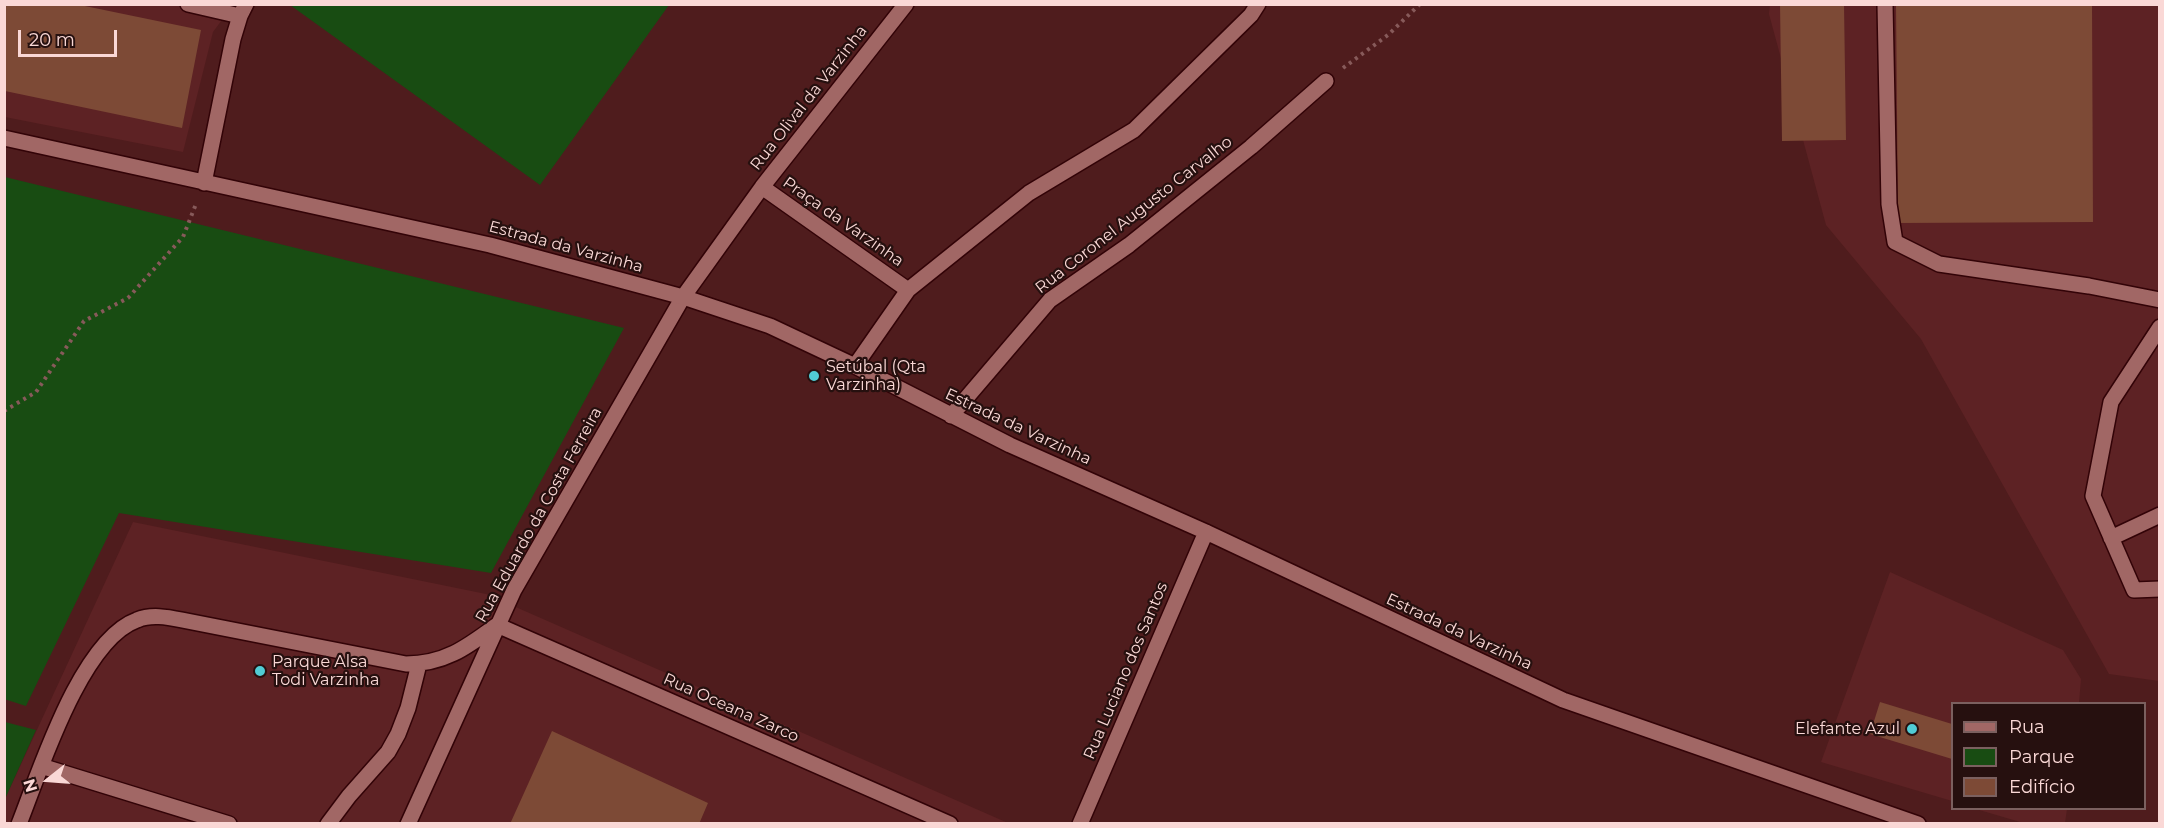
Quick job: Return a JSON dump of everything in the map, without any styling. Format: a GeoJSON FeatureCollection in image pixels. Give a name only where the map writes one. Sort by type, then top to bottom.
{"type":"FeatureCollection","features":[{"type":"Feature","properties":{"kind":"street"},"geometry":{"type":"LineString","coordinates":[[188,4],[243,10],[233,39],[204,183]]}},
{"type":"Feature","properties":{"kind":"street","name":"Rua Olival da Varzinha"},"geometry":{"type":"LineString","coordinates":[[762,186],[906,4]]}},
{"type":"Feature","properties":{"kind":"street"},"geometry":{"type":"LineString","coordinates":[[908,290],[1029,193],[1134,130],[1251,15],[1258,4]]}},
{"type":"Feature","properties":{"kind":"street"},"geometry":{"type":"LineString","coordinates":[[1885,4],[1889,204],[1895,242],[1939,264],[2089,286],[2160,300]]}},
{"type":"Feature","properties":{"kind":"street","name":"Rua Coronel Augusto Carvalho"},"geometry":{"type":"LineString","coordinates":[[951,416],[1050,300],[1137,238],[1251,147],[1326,81]]}},
{"type":"Feature","properties":{"kind":"street","name":"Estrada da Varzinha"},"geometry":{"type":"LineString","coordinates":[[4,138],[490,245],[683,297],[770,326],[855,366],[1010,445],[1206,532],[1563,700],[1918,824]]}},
{"type":"Feature","properties":{"kind":"street","name":"Praça da Varzinha"},"geometry":{"type":"LineString","coordinates":[[683,297],[762,186],[908,290],[855,366]]}},
{"type":"Feature","properties":{"kind":"street","name":"Rua Eduardo da Costa Ferreira"},"geometry":{"type":"LineString","coordinates":[[408,824],[514,590],[683,297]]}},
{"type":"Feature","properties":{"kind":"street"},"geometry":{"type":"LineString","coordinates":[[2160,327],[2111,402],[2093,496],[2134,590],[2160,589]]}},
{"type":"Feature","properties":{"kind":"street"},"geometry":{"type":"LineString","coordinates":[[2112,538],[2160,515]]}},
{"type":"Feature","properties":{"kind":"street","name":"Rua Luciano dos Santos"},"geometry":{"type":"LineString","coordinates":[[1080,824],[1206,532]]}},
{"type":"Feature","properties":{"kind":"street"},"geometry":{"type":"LineString","coordinates":[[20,824],[59,722],[90,664],[116,633],[138,619],[165,617],[406,664],[427,664],[450,656],[497,625]]}},
{"type":"Feature","properties":{"kind":"street","name":"Rua Oceana Zarco"},"geometry":{"type":"LineString","coordinates":[[497,625],[950,824]]}},
{"type":"Feature","properties":{"kind":"street"},"geometry":{"type":"LineString","coordinates":[[328,824],[388,752],[408,708],[419,664]]}},
{"type":"Feature","properties":{"kind":"street"},"geometry":{"type":"LineString","coordinates":[[41,766],[229,824]]}},
{"type":"Feature","properties":{"kind":"path"},"geometry":{"type":"LineString","coordinates":[[1326,81],[1388,35],[1420,4]]}},
{"type":"Feature","properties":{"kind":"path"},"geometry":{"type":"LineString","coordinates":[[4,411],[36,392],[84,321],[128,297],[183,237],[204,183]]}},
{"type":"Feature","properties":{"kind":"shaded area"},"geometry":{"type":"Polygon","coordinates":[[[1770,4],[2159,5],[2159,681],[2109,674],[1921,339],[1826,225],[1769,14],[1770,4]]]}},
{"type":"Feature","properties":{"kind":"shaded area"},"geometry":{"type":"Polygon","coordinates":[[[4,5],[233,5],[213,32],[183,152],[5,117],[4,5]]]}},
{"type":"Feature","properties":{"kind":"shaded area"},"geometry":{"type":"Polygon","coordinates":[[[133,522],[486,594],[1008,823],[5,824],[5,799],[133,522]]]}},
{"type":"Feature","properties":{"kind":"shaded area"},"geometry":{"type":"Polygon","coordinates":[[[1890,572],[2063,650],[2081,679],[2079,702],[1951,702],[1951,801],[1821,762],[1890,572]]]}},
{"type":"Feature","properties":{"kind":"shaded area"},"geometry":{"type":"Polygon","coordinates":[[[1979,810],[2067,810],[2065,823],[2027,824],[1979,810]]]}},
{"type":"Feature","properties":{"kind":"green space"},"geometry":{"type":"Polygon","coordinates":[[[290,5],[669,5],[540,185],[290,5]]]}},
{"type":"Feature","properties":{"kind":"green space"},"geometry":{"type":"Polygon","coordinates":[[[5,177],[624,328],[491,573],[119,513],[26,706],[4,699],[5,177]]]}},
{"type":"Feature","properties":{"kind":"green space"},"geometry":{"type":"Polygon","coordinates":[[[4,722],[36,730],[5,799],[4,722]]]}},
{"type":"Feature","properties":{"kind":"building"},"geometry":{"type":"Polygon","coordinates":[[[1780,4],[1844,4],[1846,140],[1782,141],[1780,4]]]}},
{"type":"Feature","properties":{"kind":"building"},"geometry":{"type":"Polygon","coordinates":[[[1896,4],[2092,4],[2093,222],[1898,223],[1896,4]]]}},
{"type":"Feature","properties":{"kind":"building"},"geometry":{"type":"Polygon","coordinates":[[[5,5],[80,5],[201,30],[182,128],[5,91],[5,5]]]}},
{"type":"Feature","properties":{"kind":"building","name":"Elefante Azul"},"geometry":{"type":"Polygon","coordinates":[[[1880,702],[1951,724],[1951,759],[1870,734],[1880,702]]]}},
{"type":"Feature","properties":{"kind":"building"},"geometry":{"type":"Polygon","coordinates":[[[552,731],[708,803],[699,824],[510,824],[552,731]]]}},
{"type":"Feature","properties":{"kind":"place","name":"Setúbal (Qta Varzinha)"},"geometry":{"type":"Point","coordinates":[814,376]}},
{"type":"Feature","properties":{"kind":"place","name":"Parque Alsa Todi Varzinha"},"geometry":{"type":"Point","coordinates":[260,671]}},
{"type":"Feature","properties":{"kind":"place","name":"Elefante Azul"},"geometry":{"type":"Point","coordinates":[1912,729]}}]}
